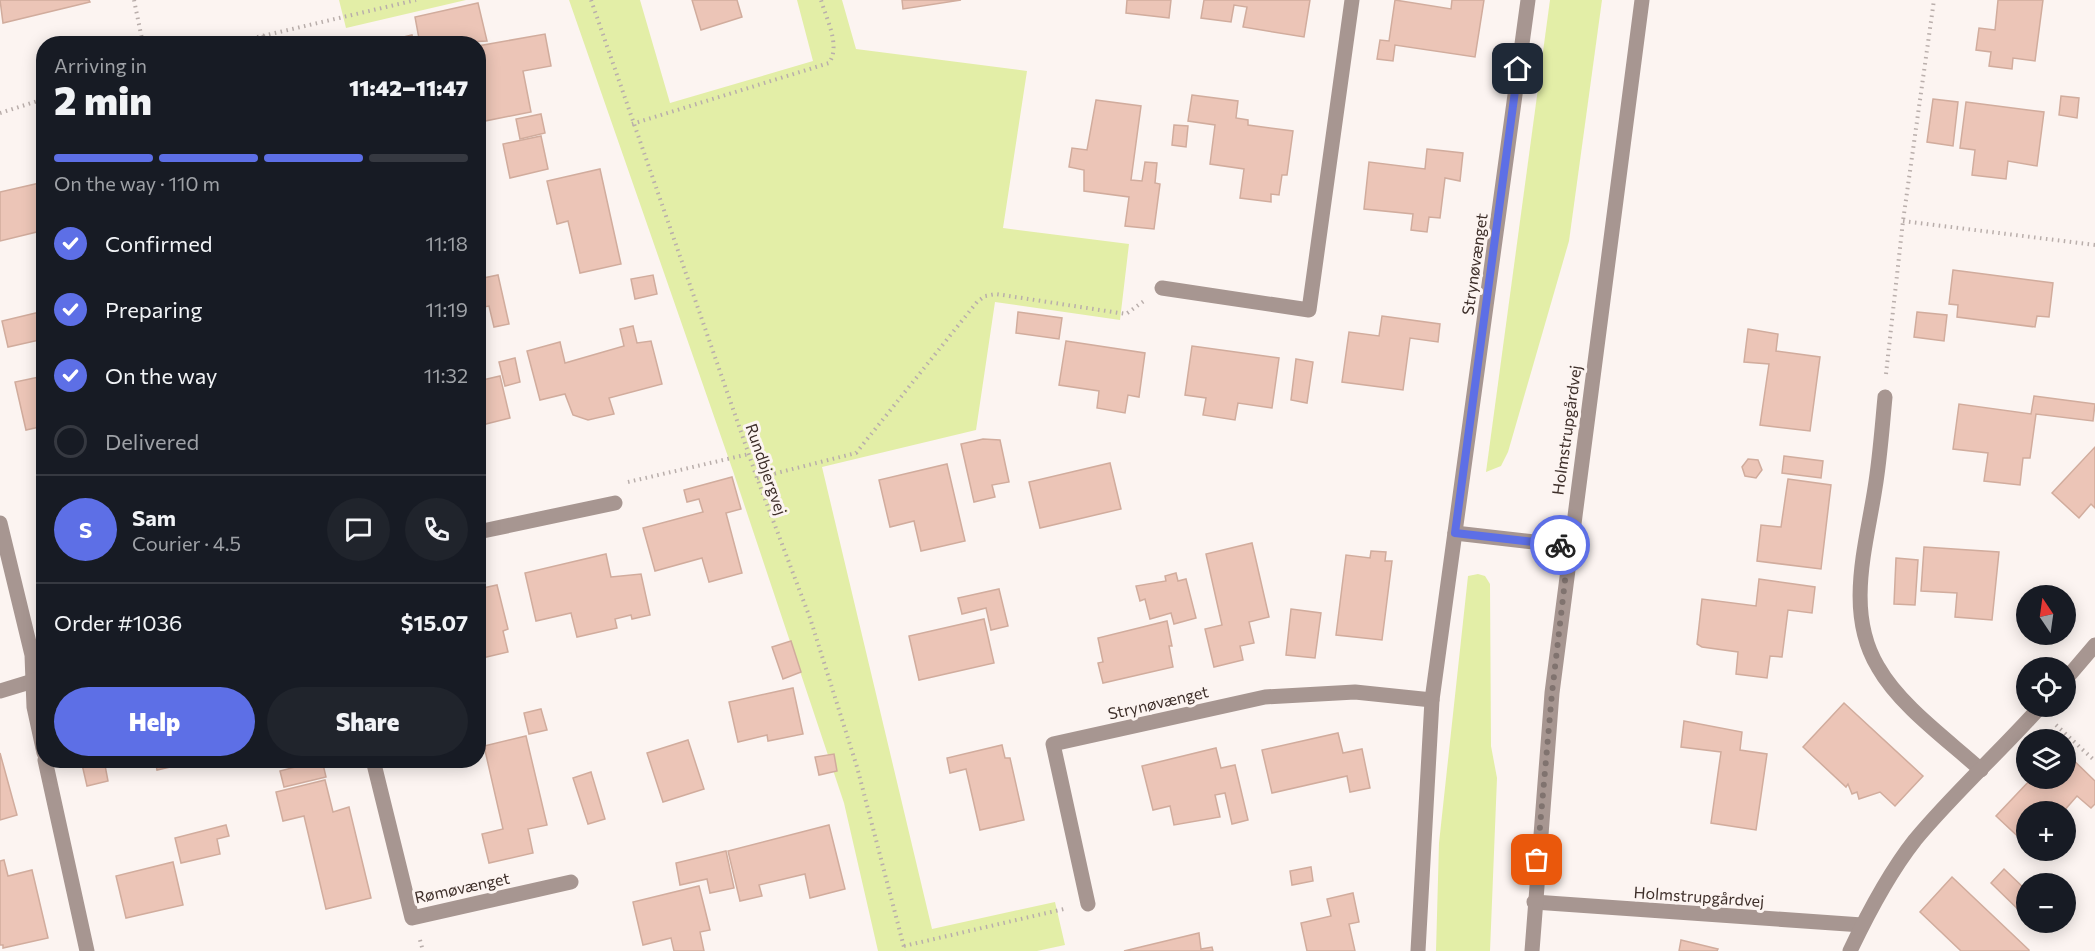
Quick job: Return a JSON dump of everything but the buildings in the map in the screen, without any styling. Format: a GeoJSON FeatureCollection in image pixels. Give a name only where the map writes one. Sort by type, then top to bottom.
{"type":"FeatureCollection","features":[{"type":"Feature","properties":{"kind":"street"},"geometry":{"type":"LineString","coordinates":[[1162,288],[1309,310],[1352,0]]}},
{"type":"Feature","properties":{"kind":"street","name":"Strynøvænget"},"geometry":{"type":"LineString","coordinates":[[1418,951],[1432,700],[1528,0]]}},
{"type":"Feature","properties":{"kind":"street","name":"Holmstrupgårdvej"},"geometry":{"type":"LineString","coordinates":[[1532,951],[1552,693],[1569,546],[1642,0]]}},
{"type":"Feature","properties":{"kind":"street"},"geometry":{"type":"LineString","coordinates":[[1885,397],[1861,581],[1862,626],[1868,649],[1878,669],[1897,693],[1981,770]]}},
{"type":"Feature","properties":{"kind":"street"},"geometry":{"type":"LineString","coordinates":[[486,530],[615,503]]}},
{"type":"Feature","properties":{"kind":"street"},"geometry":{"type":"LineString","coordinates":[[0,523],[36,669]]}},
{"type":"Feature","properties":{"kind":"street"},"geometry":{"type":"LineString","coordinates":[[1455,533],[1569,546]]}},
{"type":"Feature","properties":{"kind":"street"},"geometry":{"type":"LineString","coordinates":[[2076,667],[2095,645]]}},
{"type":"Feature","properties":{"kind":"street"},"geometry":{"type":"LineString","coordinates":[[0,691],[36,681]]}},
{"type":"Feature","properties":{"kind":"street","name":"Strynøvænget"},"geometry":{"type":"LineString","coordinates":[[1088,904],[1053,744],[1265,697],[1355,692],[1432,700]]}},
{"type":"Feature","properties":{"kind":"street"},"geometry":{"type":"LineString","coordinates":[[36,696],[34,707],[36,716]]}},
{"type":"Feature","properties":{"kind":"street"},"geometry":{"type":"LineString","coordinates":[[1850,951],[1862,925],[1914,842],[2031,717]]}},
{"type":"Feature","properties":{"kind":"street"},"geometry":{"type":"LineString","coordinates":[[47,768],[87,951]]}},
{"type":"Feature","properties":{"kind":"street","name":"Rømøvænget"},"geometry":{"type":"LineString","coordinates":[[375,768],[411,918],[572,882]]}},
{"type":"Feature","properties":{"kind":"street","name":"Holmstrupgårdvej"},"geometry":{"type":"LineString","coordinates":[[1534,902],[1862,925]]}},
{"type":"Feature","properties":{"kind":"path"},"geometry":{"type":"LineString","coordinates":[[134,0],[141,36]]}},
{"type":"Feature","properties":{"kind":"path"},"geometry":{"type":"LineString","coordinates":[[259,36],[416,0]]}},
{"type":"Feature","properties":{"kind":"path","name":"Rundbjergvej"},"geometry":{"type":"LineString","coordinates":[[591,0],[632,124],[757,477],[810,618],[858,767],[904,949]]}},
{"type":"Feature","properties":{"kind":"path"},"geometry":{"type":"LineString","coordinates":[[632,124],[829,63],[834,51],[833,43],[821,0]]}},
{"type":"Feature","properties":{"kind":"path"},"geometry":{"type":"LineString","coordinates":[[1885,397],[1903,221],[1934,0]]}},
{"type":"Feature","properties":{"kind":"path"},"geometry":{"type":"LineString","coordinates":[[0,113],[36,102]]}},
{"type":"Feature","properties":{"kind":"path"},"geometry":{"type":"LineString","coordinates":[[1903,221],[2095,245]]}},
{"type":"Feature","properties":{"kind":"path"},"geometry":{"type":"LineString","coordinates":[[757,477],[856,453],[977,302],[985,296],[996,294],[1126,314],[1162,288]]}},
{"type":"Feature","properties":{"kind":"path"},"geometry":{"type":"LineString","coordinates":[[615,503],[612,486],[749,454]]}},
{"type":"Feature","properties":{"kind":"path"},"geometry":{"type":"LineString","coordinates":[[2049,717],[2095,761]]}},
{"type":"Feature","properties":{"kind":"path"},"geometry":{"type":"LineString","coordinates":[[904,949],[1088,904]]}},
{"type":"Feature","properties":{"kind":"green space"},"geometry":{"type":"Polygon","coordinates":[[[339,0],[466,0],[346,28],[339,0]]]}},
{"type":"Feature","properties":{"kind":"green space"},"geometry":{"type":"Polygon","coordinates":[[[569,0],[640,0],[670,103],[813,61],[797,0],[842,0],[856,49],[1027,71],[1003,228],[1129,244],[1120,320],[995,302],[976,430],[822,467],[932,929],[1055,902],[1065,945],[1037,951],[878,951],[844,803],[733,471],[569,0]]]}},
{"type":"Feature","properties":{"kind":"green space"},"geometry":{"type":"Polygon","coordinates":[[[1550,0],[1602,0],[1569,241],[1508,452],[1501,466],[1486,472],[1550,0]]]}},
{"type":"Feature","properties":{"kind":"green space"},"geometry":{"type":"Polygon","coordinates":[[[1478,574],[1485,576],[1490,584],[1491,746],[1497,778],[1490,951],[1436,951],[1439,843],[1468,576],[1478,574]]]}},
{"type":"Feature","properties":{"kind":"way so far"},"geometry":{"type":"LineString","coordinates":[[1537,860],[1552,693],[1569,546],[1560,545]]}},
{"type":"Feature","properties":{"kind":"route"},"geometry":{"type":"LineString","coordinates":[[1518,69],[1455,533],[1560,545]]}}]}
